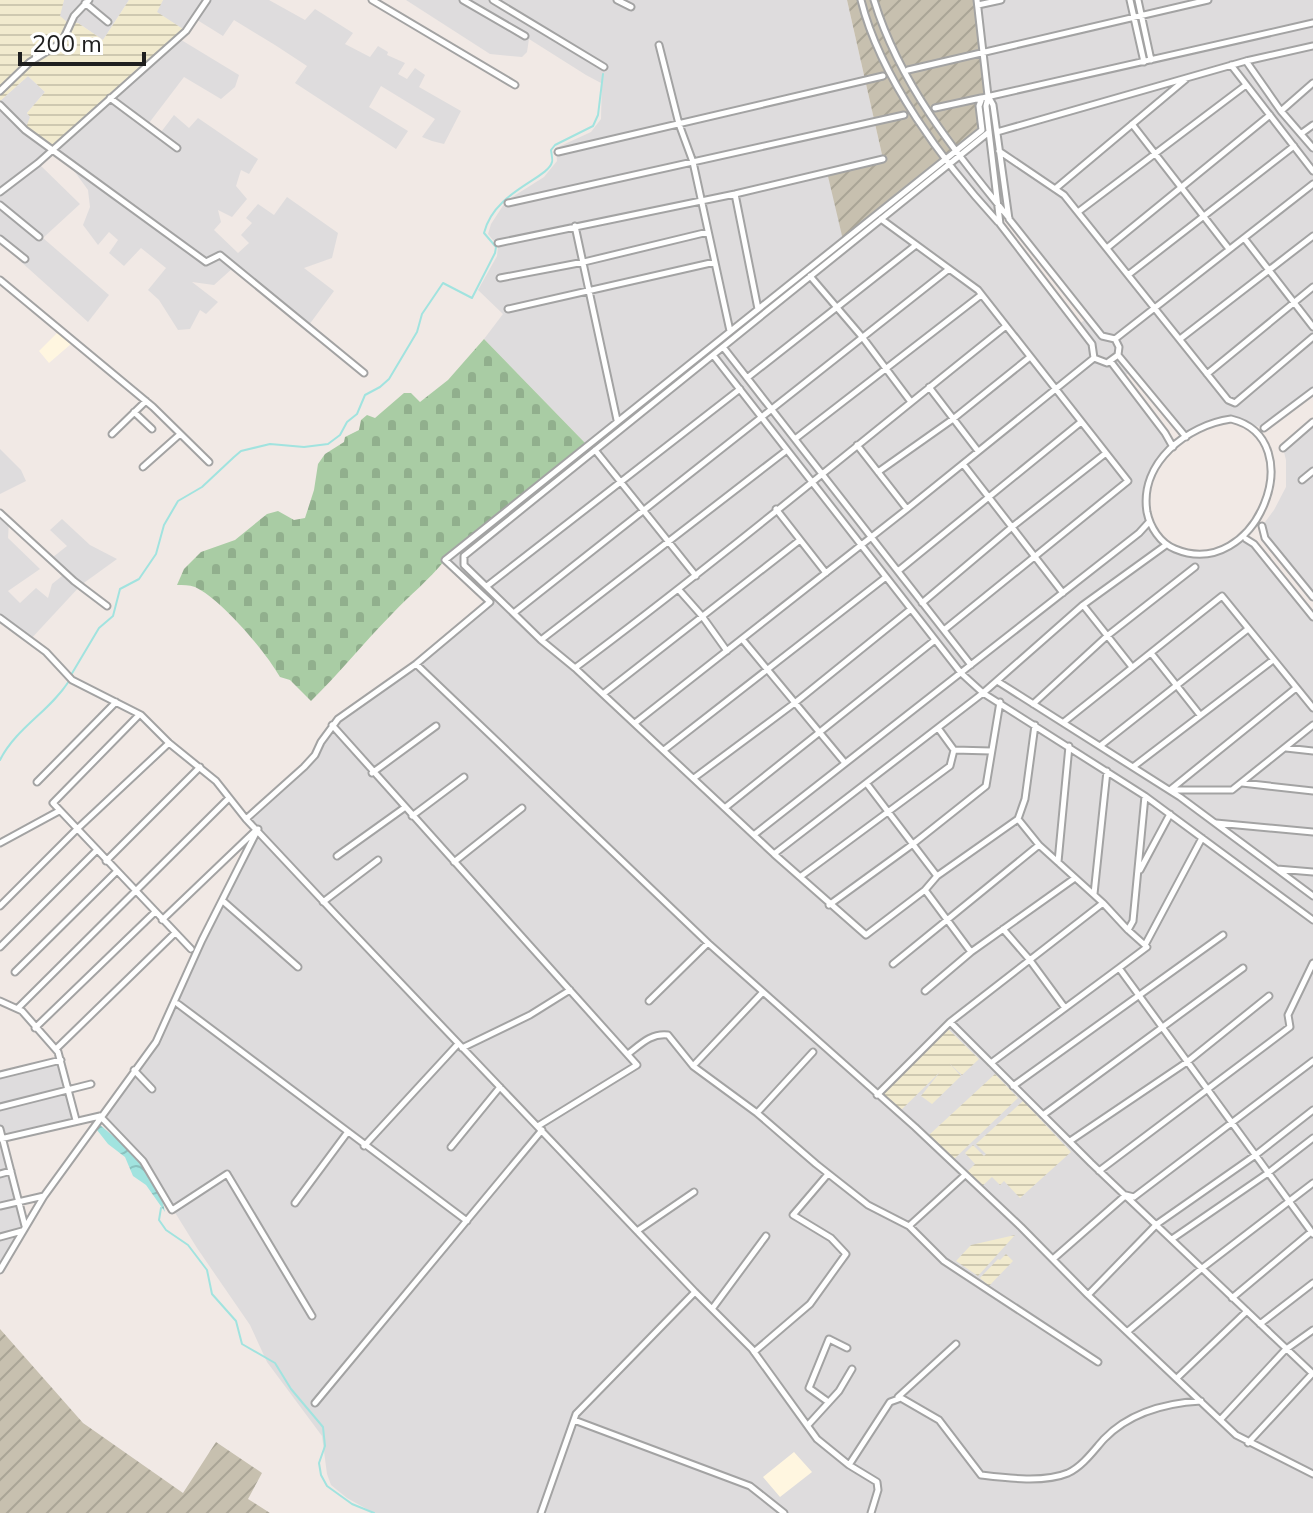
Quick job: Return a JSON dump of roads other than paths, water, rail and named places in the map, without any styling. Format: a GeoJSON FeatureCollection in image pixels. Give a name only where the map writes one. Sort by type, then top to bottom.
{"type":"FeatureCollection","features":[{"type":"Feature","properties":{"kind":"street"},"geometry":{"type":"LineString","coordinates":[[0,192],[54,149],[186,31],[207,0]]}},
{"type":"Feature","properties":{"kind":"street"},"geometry":{"type":"LineString","coordinates":[[372,0],[515,85]]}},
{"type":"Feature","properties":{"kind":"street"},"geometry":{"type":"LineString","coordinates":[[463,0],[525,36]]}},
{"type":"Feature","properties":{"kind":"street"},"geometry":{"type":"LineString","coordinates":[[493,0],[604,67]]}},
{"type":"Feature","properties":{"kind":"street"},"geometry":{"type":"LineString","coordinates":[[617,0],[631,7]]}},
{"type":"Feature","properties":{"kind":"street"},"geometry":{"type":"LineString","coordinates":[[861,0],[879,52],[905,101],[1092,344],[1094,358],[1102,363],[1111,362],[1118,355],[1119,347],[1115,339]]}},
{"type":"Feature","properties":{"kind":"street"},"geometry":{"type":"LineString","coordinates":[[874,0],[890,47],[915,94],[1102,336],[1115,339]]}},
{"type":"Feature","properties":{"kind":"street"},"geometry":{"type":"LineString","coordinates":[[1000,224],[985,97],[978,2],[1001,0]]}},
{"type":"Feature","properties":{"kind":"street"},"geometry":{"type":"LineString","coordinates":[[1130,0],[1144,62]]}},
{"type":"Feature","properties":{"kind":"street"},"geometry":{"type":"LineString","coordinates":[[1138,0],[1151,60]]}},
{"type":"Feature","properties":{"kind":"street"},"geometry":{"type":"LineString","coordinates":[[908,70],[1208,0]]}},
{"type":"Feature","properties":{"kind":"street"},"geometry":{"type":"LineString","coordinates":[[0,91],[36,58],[62,42],[72,21],[87,2],[108,22]]}},
{"type":"Feature","properties":{"kind":"street"},"geometry":{"type":"LineString","coordinates":[[935,108],[1313,23]]}},
{"type":"Feature","properties":{"kind":"street"},"geometry":{"type":"LineString","coordinates":[[659,45],[679,124],[693,162],[730,331]]}},
{"type":"Feature","properties":{"kind":"street"},"geometry":{"type":"LineString","coordinates":[[997,132],[1231,65],[1313,46]]}},
{"type":"Feature","properties":{"kind":"street"},"geometry":{"type":"LineString","coordinates":[[1246,61],[1281,111],[1313,148]]}},
{"type":"Feature","properties":{"kind":"street"},"geometry":{"type":"LineString","coordinates":[[1231,65],[1313,171]]}},
{"type":"Feature","properties":{"kind":"street"},"geometry":{"type":"LineString","coordinates":[[558,152],[883,76]]}},
{"type":"Feature","properties":{"kind":"street"},"geometry":{"type":"LineString","coordinates":[[1055,189],[1189,77]]}},
{"type":"Feature","properties":{"kind":"street"},"geometry":{"type":"LineString","coordinates":[[1281,111],[1313,83]]}},
{"type":"Feature","properties":{"kind":"street"},"geometry":{"type":"LineString","coordinates":[[1078,212],[1246,85]]}},
{"type":"Feature","properties":{"kind":"street"},"geometry":{"type":"LineString","coordinates":[[959,152],[982,130],[979,106],[985,97]]}},
{"type":"Feature","properties":{"kind":"street"},"geometry":{"type":"LineString","coordinates":[[985,97],[993,105],[1009,219]]}},
{"type":"Feature","properties":{"kind":"street"},"geometry":{"type":"LineString","coordinates":[[110,98],[177,148]]}},
{"type":"Feature","properties":{"kind":"street"},"geometry":{"type":"LineString","coordinates":[[0,105],[25,130],[206,262],[220,255],[364,373]]}},
{"type":"Feature","properties":{"kind":"street"},"geometry":{"type":"LineString","coordinates":[[508,203],[904,115]]}},
{"type":"Feature","properties":{"kind":"street"},"geometry":{"type":"LineString","coordinates":[[1107,248],[1270,115]]}},
{"type":"Feature","properties":{"kind":"street"},"geometry":{"type":"LineString","coordinates":[[1132,124],[1229,249]]}},
{"type":"Feature","properties":{"kind":"street"},"geometry":{"type":"LineString","coordinates":[[1302,133],[1313,125]]}},
{"type":"Feature","properties":{"kind":"street"},"geometry":{"type":"LineString","coordinates":[[246,819],[315,755],[332,725],[416,664],[490,602],[445,560],[730,331],[959,152],[989,132]]}},
{"type":"Feature","properties":{"kind":"street"},"geometry":{"type":"LineString","coordinates":[[1128,275],[1294,146]]}},
{"type":"Feature","properties":{"kind":"street"},"geometry":{"type":"LineString","coordinates":[[999,151],[1055,189],[1078,212],[1228,400],[1235,403],[1313,337]]}},
{"type":"Feature","properties":{"kind":"street"},"geometry":{"type":"LineString","coordinates":[[498,243],[735,194],[883,159]]}},
{"type":"Feature","properties":{"kind":"street"},"geometry":{"type":"LineString","coordinates":[[949,160],[881,219],[464,556],[464,565],[541,640],[635,723],[829,905],[866,935],[925,890],[937,876],[1018,819],[1025,799],[1035,725]]}},
{"type":"Feature","properties":{"kind":"street"},"geometry":{"type":"LineString","coordinates":[[1115,339],[1313,184]]}},
{"type":"Feature","properties":{"kind":"street"},"geometry":{"type":"LineString","coordinates":[[735,194],[758,309]]}},
{"type":"Feature","properties":{"kind":"street"},"geometry":{"type":"LineString","coordinates":[[0,205],[39,237]]}},
{"type":"Feature","properties":{"kind":"street"},"geometry":{"type":"LineString","coordinates":[[881,219],[981,295],[1128,481],[944,630]]}},
{"type":"Feature","properties":{"kind":"street"},"geometry":{"type":"LineString","coordinates":[[575,226],[617,420]]}},
{"type":"Feature","properties":{"kind":"street"},"geometry":{"type":"LineString","coordinates":[[500,278],[584,262],[708,232]]}},
{"type":"Feature","properties":{"kind":"street"},"geometry":{"type":"LineString","coordinates":[[1180,339],[1313,236]]}},
{"type":"Feature","properties":{"kind":"street"},"geometry":{"type":"LineString","coordinates":[[1244,238],[1313,327]]}},
{"type":"Feature","properties":{"kind":"street"},"geometry":{"type":"LineString","coordinates":[[0,239],[25,259]]}},
{"type":"Feature","properties":{"kind":"street"},"geometry":{"type":"LineString","coordinates":[[747,378],[916,245]]}},
{"type":"Feature","properties":{"kind":"street"},"geometry":{"type":"LineString","coordinates":[[508,309],[715,262]]}},
{"type":"Feature","properties":{"kind":"street"},"geometry":{"type":"LineString","coordinates":[[515,612],[949,269]]}},
{"type":"Feature","properties":{"kind":"street"},"geometry":{"type":"LineString","coordinates":[[810,276],[863,338],[911,402]]}},
{"type":"Feature","properties":{"kind":"street"},"geometry":{"type":"LineString","coordinates":[[0,280],[146,401],[209,462]]}},
{"type":"Feature","properties":{"kind":"street"},"geometry":{"type":"LineString","coordinates":[[1207,374],[1313,287]]}},
{"type":"Feature","properties":{"kind":"street"},"geometry":{"type":"LineString","coordinates":[[795,439],[981,295]]}},
{"type":"Feature","properties":{"kind":"street"},"geometry":{"type":"LineString","coordinates":[[575,668],[679,590],[1006,326]]}},
{"type":"Feature","properties":{"kind":"street"},"geometry":{"type":"LineString","coordinates":[[1092,344],[1102,336]]}},
{"type":"Feature","properties":{"kind":"street"},"geometry":{"type":"LineString","coordinates":[[723,347],[971,665]]}},
{"type":"Feature","properties":{"kind":"street"},"geometry":{"type":"LineString","coordinates":[[713,355],[961,673],[983,693],[1145,796],[1313,920]]}},
{"type":"Feature","properties":{"kind":"street"},"geometry":{"type":"LineString","coordinates":[[1118,355],[1186,437]]}},
{"type":"Feature","properties":{"kind":"street"},"geometry":{"type":"LineString","coordinates":[[878,472],[953,419],[1030,357]]}},
{"type":"Feature","properties":{"kind":"street"},"geometry":{"type":"LineString","coordinates":[[635,723],[1094,358]]}},
{"type":"Feature","properties":{"kind":"street"},"geometry":{"type":"LineString","coordinates":[[1111,362],[1173,447]]}},
{"type":"Feature","properties":{"kind":"street"},"geometry":{"type":"LineString","coordinates":[[929,387],[978,451]]}},
{"type":"Feature","properties":{"kind":"street"},"geometry":{"type":"LineString","coordinates":[[487,586],[740,389]]}},
{"type":"Feature","properties":{"kind":"street"},"geometry":{"type":"LineString","coordinates":[[1264,428],[1313,391]]}},
{"type":"Feature","properties":{"kind":"street"},"geometry":{"type":"LineString","coordinates":[[112,434],[146,401]]}},
{"type":"Feature","properties":{"kind":"street"},"geometry":{"type":"LineString","coordinates":[[134,412],[152,429]]}},
{"type":"Feature","properties":{"kind":"street"},"geometry":{"type":"LineString","coordinates":[[1268,518],[1246,539],[1226,550],[1209,555],[1191,554],[1166,545],[1149,522],[1146,490],[1149,478],[1159,461],[1173,447],[1215,421],[1231,419],[1264,428],[1283,448],[1286,460]]}},
{"type":"Feature","properties":{"kind":"street"},"geometry":{"type":"LineString","coordinates":[[898,571],[1081,422]]}},
{"type":"Feature","properties":{"kind":"street"},"geometry":{"type":"LineString","coordinates":[[1283,448],[1313,422]]}},
{"type":"Feature","properties":{"kind":"street"},"geometry":{"type":"LineString","coordinates":[[143,467],[179,435]]}},
{"type":"Feature","properties":{"kind":"street"},"geometry":{"type":"LineString","coordinates":[[857,445],[907,509]]}},
{"type":"Feature","properties":{"kind":"street"},"geometry":{"type":"LineString","coordinates":[[595,450],[696,576]]}},
{"type":"Feature","properties":{"kind":"street"},"geometry":{"type":"LineString","coordinates":[[541,640],[787,450]]}},
{"type":"Feature","properties":{"kind":"street"},"geometry":{"type":"LineString","coordinates":[[922,603],[1106,453]]}},
{"type":"Feature","properties":{"kind":"street"},"geometry":{"type":"LineString","coordinates":[[963,464],[1063,593]]}},
{"type":"Feature","properties":{"kind":"street"},"geometry":{"type":"LineString","coordinates":[[1302,480],[1313,471]]}},
{"type":"Feature","properties":{"kind":"street"},"geometry":{"type":"LineString","coordinates":[[776,509],[826,573]]}},
{"type":"Feature","properties":{"kind":"street"},"geometry":{"type":"LineString","coordinates":[[0,513],[74,581],[107,606]]}},
{"type":"Feature","properties":{"kind":"street"},"geometry":{"type":"LineString","coordinates":[[755,834],[1139,533],[1149,522]]}},
{"type":"Feature","properties":{"kind":"street"},"geometry":{"type":"LineString","coordinates":[[1262,526],[1265,538],[1313,597]]}},
{"type":"Feature","properties":{"kind":"street"},"geometry":{"type":"LineString","coordinates":[[1246,539],[1254,544],[1313,617]]}},
{"type":"Feature","properties":{"kind":"street"},"geometry":{"type":"LineString","coordinates":[[603,694],[800,540]]}},
{"type":"Feature","properties":{"kind":"street"},"geometry":{"type":"LineString","coordinates":[[774,854],[983,693],[1083,605],[1166,545]]}},
{"type":"Feature","properties":{"kind":"street"},"geometry":{"type":"LineString","coordinates":[[1033,704],[1107,636],[1195,567]]}},
{"type":"Feature","properties":{"kind":"street"},"geometry":{"type":"LineString","coordinates":[[664,750],[886,577]]}},
{"type":"Feature","properties":{"kind":"street"},"geometry":{"type":"LineString","coordinates":[[679,590],[727,651]]}},
{"type":"Feature","properties":{"kind":"street"},"geometry":{"type":"LineString","coordinates":[[1064,722],[1222,596],[1313,708]]}},
{"type":"Feature","properties":{"kind":"street"},"geometry":{"type":"LineString","coordinates":[[1083,605],[1133,667]]}},
{"type":"Feature","properties":{"kind":"street"},"geometry":{"type":"LineString","coordinates":[[694,778],[796,702],[911,609]]}},
{"type":"Feature","properties":{"kind":"street"},"geometry":{"type":"LineString","coordinates":[[0,618],[46,652],[70,677],[141,715],[169,743],[200,767],[323,902],[754,1352],[817,1439],[849,1465],[877,1482],[878,1490],[871,1513]]}},
{"type":"Feature","properties":{"kind":"street"},"geometry":{"type":"LineString","coordinates":[[1100,746],[1248,629]]}},
{"type":"Feature","properties":{"kind":"street"},"geometry":{"type":"LineString","coordinates":[[742,639],[845,763]]}},
{"type":"Feature","properties":{"kind":"street"},"geometry":{"type":"LineString","coordinates":[[726,807],[935,640]]}},
{"type":"Feature","properties":{"kind":"street"},"geometry":{"type":"LineString","coordinates":[[1151,653],[1200,715]]}},
{"type":"Feature","properties":{"kind":"street"},"geometry":{"type":"LineString","coordinates":[[1133,767],[1273,660]]}},
{"type":"Feature","properties":{"kind":"street"},"geometry":{"type":"LineString","coordinates":[[416,664],[708,943],[965,1175],[1201,1401],[1248,1443],[1313,1474]]}},
{"type":"Feature","properties":{"kind":"street"},"geometry":{"type":"LineString","coordinates":[[997,681],[1169,790],[1313,896]]}},
{"type":"Feature","properties":{"kind":"street"},"geometry":{"type":"LineString","coordinates":[[1169,790],[1296,688]]}},
{"type":"Feature","properties":{"kind":"street"},"geometry":{"type":"LineString","coordinates":[[37,782],[116,702]]}},
{"type":"Feature","properties":{"kind":"street"},"geometry":{"type":"LineString","coordinates":[[829,905],[986,786],[1000,702]]}},
{"type":"Feature","properties":{"kind":"street"},"geometry":{"type":"LineString","coordinates":[[138,716],[53,803],[191,949]]}},
{"type":"Feature","properties":{"kind":"street"},"geometry":{"type":"LineString","coordinates":[[315,1403],[540,1128],[637,1065],[332,725]]}},
{"type":"Feature","properties":{"kind":"street"},"geometry":{"type":"LineString","coordinates":[[1169,790],[1232,790],[1313,725]]}},
{"type":"Feature","properties":{"kind":"street"},"geometry":{"type":"LineString","coordinates":[[372,773],[436,726]]}},
{"type":"Feature","properties":{"kind":"street"},"geometry":{"type":"LineString","coordinates":[[938,728],[954,750]]}},
{"type":"Feature","properties":{"kind":"street"},"geometry":{"type":"LineString","coordinates":[[0,906],[169,743]]}},
{"type":"Feature","properties":{"kind":"street"},"geometry":{"type":"LineString","coordinates":[[1058,863],[1069,746]]}},
{"type":"Feature","properties":{"kind":"street"},"geometry":{"type":"LineString","coordinates":[[1285,748],[1313,751]]}},
{"type":"Feature","properties":{"kind":"street"},"geometry":{"type":"LineString","coordinates":[[954,750],[991,751]]}},
{"type":"Feature","properties":{"kind":"street"},"geometry":{"type":"LineString","coordinates":[[800,877],[950,766],[954,750]]}},
{"type":"Feature","properties":{"kind":"street"},"geometry":{"type":"LineString","coordinates":[[106,861],[200,767]]}},
{"type":"Feature","properties":{"kind":"street"},"geometry":{"type":"LineString","coordinates":[[1094,894],[1107,771]]}},
{"type":"Feature","properties":{"kind":"street"},"geometry":{"type":"LineString","coordinates":[[412,816],[464,777]]}},
{"type":"Feature","properties":{"kind":"street"},"geometry":{"type":"LineString","coordinates":[[1241,783],[1313,791]]}},
{"type":"Feature","properties":{"kind":"street"},"geometry":{"type":"LineString","coordinates":[[867,784],[937,876]]}},
{"type":"Feature","properties":{"kind":"street"},"geometry":{"type":"LineString","coordinates":[[1128,930],[1133,921],[1145,796]]}},
{"type":"Feature","properties":{"kind":"street"},"geometry":{"type":"LineString","coordinates":[[18,1008],[229,798]]}},
{"type":"Feature","properties":{"kind":"street"},"geometry":{"type":"LineString","coordinates":[[337,856],[404,808]]}},
{"type":"Feature","properties":{"kind":"street"},"geometry":{"type":"LineString","coordinates":[[454,862],[522,808]]}},
{"type":"Feature","properties":{"kind":"street"},"geometry":{"type":"LineString","coordinates":[[0,843],[59,811]]}},
{"type":"Feature","properties":{"kind":"street"},"geometry":{"type":"LineString","coordinates":[[1137,874],[1170,814]]}},
{"type":"Feature","properties":{"kind":"street"},"geometry":{"type":"LineString","coordinates":[[1018,819],[1039,845],[1145,945]]}},
{"type":"Feature","properties":{"kind":"street"},"geometry":{"type":"LineString","coordinates":[[1215,823],[1313,832]]}},
{"type":"Feature","properties":{"kind":"street"},"geometry":{"type":"LineString","coordinates":[[0,1270],[44,1196],[156,1042],[257,829]]}},
{"type":"Feature","properties":{"kind":"street"},"geometry":{"type":"LineString","coordinates":[[162,920],[257,829]]}},
{"type":"Feature","properties":{"kind":"street"},"geometry":{"type":"LineString","coordinates":[[991,1063],[1147,947],[1145,945],[1202,838]]}},
{"type":"Feature","properties":{"kind":"street"},"geometry":{"type":"LineString","coordinates":[[893,964],[1039,845]]}},
{"type":"Feature","properties":{"kind":"street"},"geometry":{"type":"LineString","coordinates":[[0,947],[96,851]]}},
{"type":"Feature","properties":{"kind":"street"},"geometry":{"type":"LineString","coordinates":[[323,902],[378,860]]}},
{"type":"Feature","properties":{"kind":"street"},"geometry":{"type":"LineString","coordinates":[[1276,869],[1313,872]]}},
{"type":"Feature","properties":{"kind":"street"},"geometry":{"type":"LineString","coordinates":[[15,972],[116,872]]}},
{"type":"Feature","properties":{"kind":"street"},"geometry":{"type":"LineString","coordinates":[[925,991],[971,952],[1075,878]]}},
{"type":"Feature","properties":{"kind":"street"},"geometry":{"type":"LineString","coordinates":[[925,890],[971,952]]}},
{"type":"Feature","properties":{"kind":"street"},"geometry":{"type":"LineString","coordinates":[[223,901],[298,967]]}},
{"type":"Feature","properties":{"kind":"street"},"geometry":{"type":"LineString","coordinates":[[877,1095],[950,1022],[1103,903]]}},
{"type":"Feature","properties":{"kind":"street"},"geometry":{"type":"LineString","coordinates":[[35,1028],[155,912]]}},
{"type":"Feature","properties":{"kind":"street"},"geometry":{"type":"LineString","coordinates":[[1003,929],[1065,1008]]}},
{"type":"Feature","properties":{"kind":"street"},"geometry":{"type":"LineString","coordinates":[[56,1049],[175,933]]}},
{"type":"Feature","properties":{"kind":"street"},"geometry":{"type":"LineString","coordinates":[[1013,1086],[1223,935]]}},
{"type":"Feature","properties":{"kind":"street"},"geometry":{"type":"LineString","coordinates":[[649,1001],[708,943]]}},
{"type":"Feature","properties":{"kind":"street"},"geometry":{"type":"LineString","coordinates":[[1099,1171],[1290,1027],[1288,1015],[1313,963]]}},
{"type":"Feature","properties":{"kind":"street"},"geometry":{"type":"LineString","coordinates":[[1119,968],[1312,1232],[1232,1298]]}},
{"type":"Feature","properties":{"kind":"street"},"geometry":{"type":"LineString","coordinates":[[1043,1115],[1243,968]]}},
{"type":"Feature","properties":{"kind":"street"},"geometry":{"type":"LineString","coordinates":[[364,1146],[460,1046],[530,1015],[570,990]]}},
{"type":"Feature","properties":{"kind":"street"},"geometry":{"type":"LineString","coordinates":[[693,1066],[762,993]]}},
{"type":"Feature","properties":{"kind":"street"},"geometry":{"type":"LineString","coordinates":[[1070,1141],[1187,1062],[1269,996]]}},
{"type":"Feature","properties":{"kind":"street"},"geometry":{"type":"LineString","coordinates":[[0,1001],[18,1008],[56,1049],[76,1120]]}},
{"type":"Feature","properties":{"kind":"street"},"geometry":{"type":"LineString","coordinates":[[178,1004],[467,1221]]}},
{"type":"Feature","properties":{"kind":"street"},"geometry":{"type":"LineString","coordinates":[[950,1022],[1099,1171],[1313,1374],[1248,1443]]}},
{"type":"Feature","properties":{"kind":"street"},"geometry":{"type":"LineString","coordinates":[[628,1054],[657,1034],[668,1035],[693,1066],[757,1113],[868,1205],[909,1226],[944,1261],[1098,1362]]}},
{"type":"Feature","properties":{"kind":"street"},"geometry":{"type":"LineString","coordinates":[[757,1113],[813,1052]]}},
{"type":"Feature","properties":{"kind":"street"},"geometry":{"type":"LineString","coordinates":[[0,1075],[61,1060]]}},
{"type":"Feature","properties":{"kind":"street"},"geometry":{"type":"LineString","coordinates":[[1126,1195],[1134,1197],[1313,1061]]}},
{"type":"Feature","properties":{"kind":"street"},"geometry":{"type":"LineString","coordinates":[[134,1070],[152,1089]]}},
{"type":"Feature","properties":{"kind":"street"},"geometry":{"type":"LineString","coordinates":[[0,1107],[91,1084]]}},
{"type":"Feature","properties":{"kind":"street"},"geometry":{"type":"LineString","coordinates":[[451,1147],[500,1087]]}},
{"type":"Feature","properties":{"kind":"street"},"geometry":{"type":"LineString","coordinates":[[1088,1295],[1157,1224],[1257,1154],[1313,1110]]}},
{"type":"Feature","properties":{"kind":"street"},"geometry":{"type":"LineString","coordinates":[[1,1139],[100,1116]]}},
{"type":"Feature","properties":{"kind":"street"},"geometry":{"type":"LineString","coordinates":[[100,1116],[143,1161],[172,1210],[227,1174],[312,1316]]}},
{"type":"Feature","properties":{"kind":"street"},"geometry":{"type":"LineString","coordinates":[[0,1129],[24,1229]]}},
{"type":"Feature","properties":{"kind":"street"},"geometry":{"type":"LineString","coordinates":[[295,1203],[347,1133]]}},
{"type":"Feature","properties":{"kind":"street"},"geometry":{"type":"LineString","coordinates":[[1172,1239],[1313,1138]]}},
{"type":"Feature","properties":{"kind":"street"},"geometry":{"type":"LineString","coordinates":[[0,1174],[11,1171]]}},
{"type":"Feature","properties":{"kind":"street"},"geometry":{"type":"LineString","coordinates":[[754,1352],[810,1304],[846,1254],[831,1238],[793,1215],[828,1174]]}},
{"type":"Feature","properties":{"kind":"street"},"geometry":{"type":"LineString","coordinates":[[909,1226],[965,1175]]}},
{"type":"Feature","properties":{"kind":"street"},"geometry":{"type":"LineString","coordinates":[[1127,1332],[1201,1269],[1313,1183]]}},
{"type":"Feature","properties":{"kind":"street"},"geometry":{"type":"LineString","coordinates":[[637,1231],[694,1192]]}},
{"type":"Feature","properties":{"kind":"street"},"geometry":{"type":"LineString","coordinates":[[1053,1259],[1126,1195]]}},
{"type":"Feature","properties":{"kind":"street"},"geometry":{"type":"LineString","coordinates":[[0,1206],[44,1196]]}},
{"type":"Feature","properties":{"kind":"street"},"geometry":{"type":"LineString","coordinates":[[0,1237],[24,1229]]}},
{"type":"Feature","properties":{"kind":"street"},"geometry":{"type":"LineString","coordinates":[[712,1309],[766,1236]]}},
{"type":"Feature","properties":{"kind":"street"},"geometry":{"type":"LineString","coordinates":[[1260,1324],[1313,1283]]}},
{"type":"Feature","properties":{"kind":"street"},"geometry":{"type":"LineString","coordinates":[[541,1513],[576,1414],[695,1292]]}},
{"type":"Feature","properties":{"kind":"street"},"geometry":{"type":"LineString","coordinates":[[1177,1378],[1247,1311]]}},
{"type":"Feature","properties":{"kind":"street"},"geometry":{"type":"LineString","coordinates":[[1221,1419],[1285,1350],[1313,1330]]}},
{"type":"Feature","properties":{"kind":"street"},"geometry":{"type":"LineString","coordinates":[[827,1401],[809,1388],[829,1339],[847,1348]]}},
{"type":"Feature","properties":{"kind":"street"},"geometry":{"type":"LineString","coordinates":[[895,1400],[956,1344]]}},
{"type":"Feature","properties":{"kind":"street"},"geometry":{"type":"LineString","coordinates":[[808,1425],[839,1391],[852,1369]]}},
{"type":"Feature","properties":{"kind":"street"},"geometry":{"type":"LineString","coordinates":[[849,1465],[890,1402],[901,1398],[939,1420],[981,1475],[1023,1480],[1068,1473],[1091,1456],[1105,1438],[1130,1418],[1180,1402],[1201,1401]]}},
{"type":"Feature","properties":{"kind":"street"},"geometry":{"type":"LineString","coordinates":[[574,1420],[750,1486],[784,1513]]}},
{"type":"Feature","properties":{"kind":"water"},"geometry":{"type":"Polygon","coordinates":[[[100,1125],[130,1150],[142,1165],[160,1191],[165,1212],[146,1185],[133,1176],[125,1157],[108,1144],[97,1130],[100,1125]]]}},
{"type":"Feature","properties":{"kind":"waterway"},"geometry":{"type":"LineString","coordinates":[[71,675],[99,628],[113,616],[120,589],[139,579],[156,554],[164,525],[178,501],[202,487],[241,451],[270,444],[304,447],[328,444],[357,414],[365,395],[389,379],[417,332],[422,314],[443,283],[472,298],[495,253],[496,247],[484,233],[490,219],[509,197],[548,168],[555,145],[593,126],[598,115],[603,74]]}},
{"type":"Feature","properties":{"kind":"waterway"},"geometry":{"type":"LineString","coordinates":[[0,760],[15,738],[69,681]]}},
{"type":"Feature","properties":{"kind":"waterway"},"geometry":{"type":"LineString","coordinates":[[161,1208],[159,1220],[166,1230],[188,1245],[207,1270],[212,1294],[236,1321],[242,1344],[275,1363],[291,1389],[323,1427],[325,1446],[319,1463],[327,1486],[352,1504],[374,1513]]}}]}
